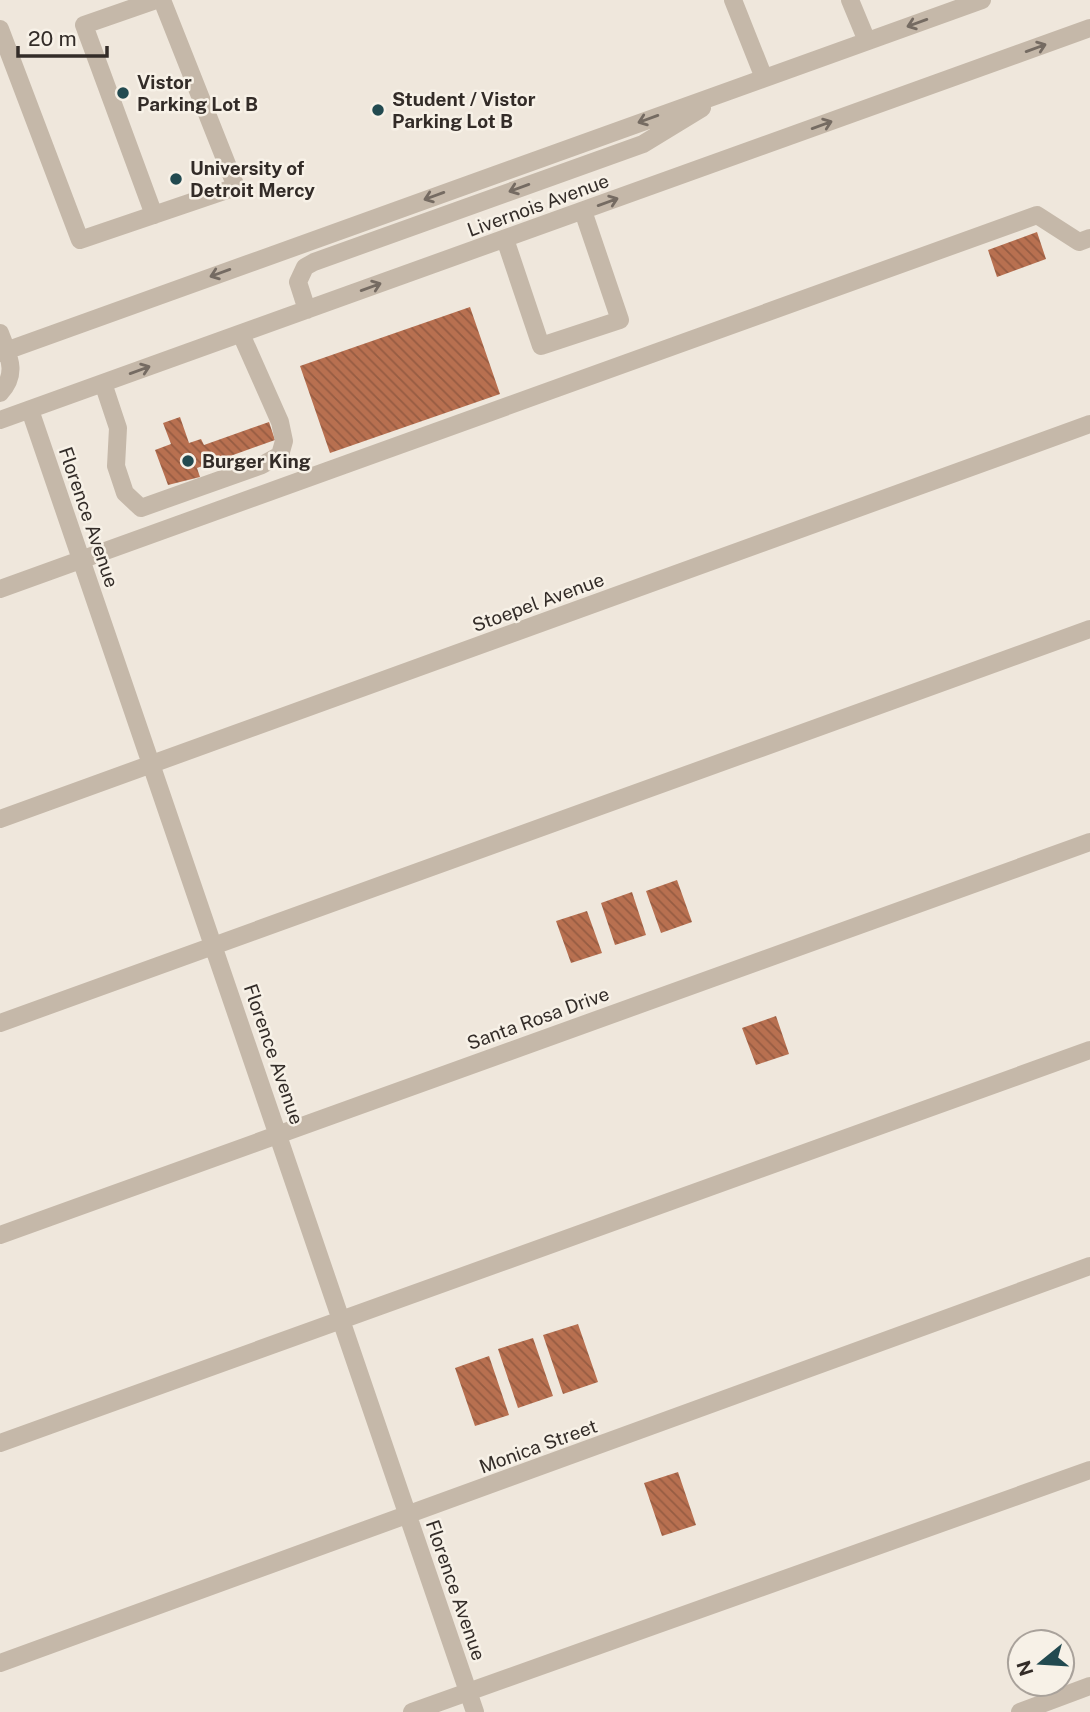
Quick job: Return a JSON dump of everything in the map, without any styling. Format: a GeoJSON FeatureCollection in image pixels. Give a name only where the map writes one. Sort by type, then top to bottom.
{"type":"FeatureCollection","features":[{"type":"Feature","properties":{"kind":"street"},"geometry":{"type":"LineString","coordinates":[[154,215],[84,25],[156,0]]}},
{"type":"Feature","properties":{"kind":"street"},"geometry":{"type":"LineString","coordinates":[[0,29],[80,240],[236,187],[162,0]]}},
{"type":"Feature","properties":{"kind":"street"},"geometry":{"type":"LineString","coordinates":[[733,0],[764,78]]}},
{"type":"Feature","properties":{"kind":"street"},"geometry":{"type":"LineString","coordinates":[[850,0],[867,41]]}},
{"type":"Feature","properties":{"kind":"street"},"geometry":{"type":"LineString","coordinates":[[3,352],[972,2]]}},
{"type":"Feature","properties":{"kind":"street","name":"Livernois Avenue"},"geometry":{"type":"LineString","coordinates":[[0,420],[1090,29]]}},
{"type":"Feature","properties":{"kind":"street"},"geometry":{"type":"LineString","coordinates":[[307,310],[298,282],[305,267],[314,262],[643,144],[736,88]]}},
{"type":"Feature","properties":{"kind":"street"},"geometry":{"type":"LineString","coordinates":[[505,239],[541,346],[620,320],[583,211]]}},
{"type":"Feature","properties":{"kind":"street"},"geometry":{"type":"LineString","coordinates":[[0,589],[1037,215],[1079,242],[1090,238]]}},
{"type":"Feature","properties":{"kind":"street"},"geometry":{"type":"LineString","coordinates":[[0,333],[3,352],[12,372],[0,393]]}},
{"type":"Feature","properties":{"kind":"street"},"geometry":{"type":"LineString","coordinates":[[103,383],[118,428],[116,466],[125,493],[142,508],[262,465],[280,455],[284,440],[280,422],[241,334]]}},
{"type":"Feature","properties":{"kind":"street","name":"Florence Avenue"},"geometry":{"type":"LineString","coordinates":[[30,410],[475,1712]]}},
{"type":"Feature","properties":{"kind":"street","name":"Stoepel Avenue"},"geometry":{"type":"LineString","coordinates":[[0,819],[1090,425]]}},
{"type":"Feature","properties":{"kind":"street"},"geometry":{"type":"LineString","coordinates":[[0,1023],[1090,629]]}},
{"type":"Feature","properties":{"kind":"street","name":"Santa Rosa Drive"},"geometry":{"type":"LineString","coordinates":[[0,1235],[1090,842]]}},
{"type":"Feature","properties":{"kind":"street"},"geometry":{"type":"LineString","coordinates":[[0,1443],[1090,1051]]}},
{"type":"Feature","properties":{"kind":"street","name":"Monica Street"},"geometry":{"type":"LineString","coordinates":[[0,1663],[1090,1266]]}},
{"type":"Feature","properties":{"kind":"street"},"geometry":{"type":"LineString","coordinates":[[412,1712],[1090,1469]]}},
{"type":"Feature","properties":{"kind":"street"},"geometry":{"type":"LineString","coordinates":[[1020,1712],[1090,1686]]}},
{"type":"Feature","properties":{"kind":"building"},"geometry":{"type":"Polygon","coordinates":[[[1037,232],[1046,259],[997,277],[988,250],[1037,232]]]}},
{"type":"Feature","properties":{"kind":"building"},"geometry":{"type":"Polygon","coordinates":[[[470,307],[500,394],[330,453],[300,366],[470,307]]]}},
{"type":"Feature","properties":{"kind":"building"},"geometry":{"type":"Polygon","coordinates":[[[180,417],[189,443],[201,439],[204,445],[269,422],[275,440],[197,468],[200,477],[168,485],[155,450],[171,444],[163,423],[180,417]]]}},
{"type":"Feature","properties":{"kind":"building"},"geometry":{"type":"Polygon","coordinates":[[[677,880],[692,922],[661,933],[646,891],[677,880]]]}},
{"type":"Feature","properties":{"kind":"building"},"geometry":{"type":"Polygon","coordinates":[[[632,892],[646,935],[615,945],[601,903],[632,892]]]}},
{"type":"Feature","properties":{"kind":"building"},"geometry":{"type":"Polygon","coordinates":[[[587,911],[602,953],[571,963],[556,921],[587,911]]]}},
{"type":"Feature","properties":{"kind":"building"},"geometry":{"type":"Polygon","coordinates":[[[776,1016],[789,1054],[756,1065],[742,1028],[776,1016]]]}},
{"type":"Feature","properties":{"kind":"building"},"geometry":{"type":"Polygon","coordinates":[[[578,1324],[598,1382],[563,1394],[543,1335],[578,1324]]]}},
{"type":"Feature","properties":{"kind":"building"},"geometry":{"type":"Polygon","coordinates":[[[533,1338],[553,1396],[518,1408],[498,1349],[533,1338]]]}},
{"type":"Feature","properties":{"kind":"building"},"geometry":{"type":"Polygon","coordinates":[[[489,1356],[509,1415],[475,1426],[455,1368],[489,1356]]]}},
{"type":"Feature","properties":{"kind":"building"},"geometry":{"type":"Polygon","coordinates":[[[678,1472],[696,1525],[662,1536],[644,1483],[678,1472]]]}},
{"type":"Feature","properties":{"kind":"place","name":"Vistor Parking Lot B"},"geometry":{"type":"Point","coordinates":[123,93]}},
{"type":"Feature","properties":{"kind":"place","name":"Student / Vistor Parking Lot B"},"geometry":{"type":"Point","coordinates":[378,110]}},
{"type":"Feature","properties":{"kind":"place","name":"University of Detroit Mercy"},"geometry":{"type":"Point","coordinates":[176,179]}},
{"type":"Feature","properties":{"kind":"place","name":"Burger King"},"geometry":{"type":"Point","coordinates":[188,461]}}]}
